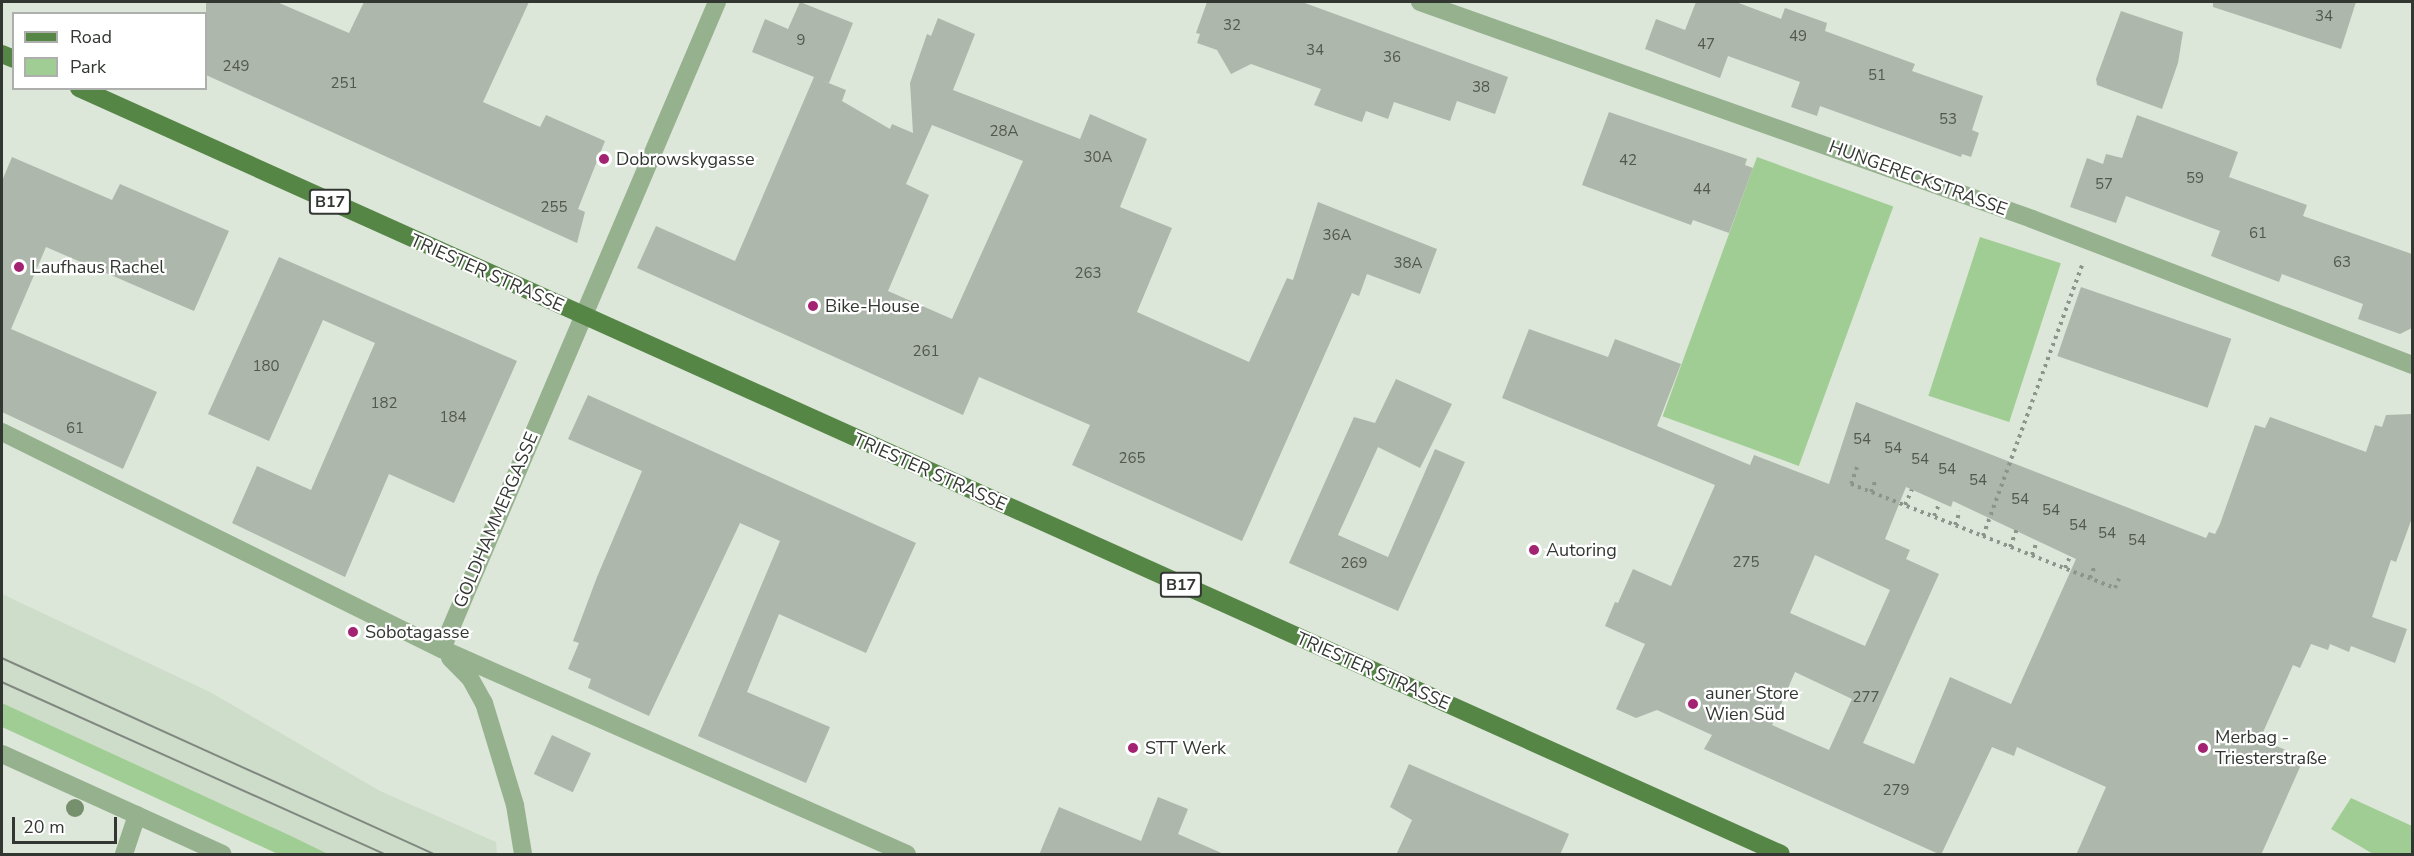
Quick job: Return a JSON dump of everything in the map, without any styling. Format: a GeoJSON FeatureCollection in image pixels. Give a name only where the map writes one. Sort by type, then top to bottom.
{"type":"FeatureCollection","features":[{"type":"Feature","properties":{"kind":"main road","name":"TRIESTER STRASSE"},"geometry":{"type":"LineString","coordinates":[[83,90],[1781,855]]}},
{"type":"Feature","properties":{"kind":"street"},"geometry":{"type":"LineString","coordinates":[[582,315],[717,2]]}},
{"type":"Feature","properties":{"kind":"street","name":"HUNGERECKSTRASSE"},"geometry":{"type":"LineString","coordinates":[[1420,2],[2032,219],[2412,365]]}},
{"type":"Feature","properties":{"kind":"street","name":"GOLDHAMMERGASSE"},"geometry":{"type":"LineString","coordinates":[[442,649],[582,315]]}},
{"type":"Feature","properties":{"kind":"street"},"geometry":{"type":"LineString","coordinates":[[2,432],[442,649],[907,855]]}},
{"type":"Feature","properties":{"kind":"street"},"geometry":{"type":"LineString","coordinates":[[442,649],[479,691],[515,804],[523,855]]}},
{"type":"Feature","properties":{"kind":"street"},"geometry":{"type":"LineString","coordinates":[[2,754],[222,855]]}},
{"type":"Feature","properties":{"kind":"street"},"geometry":{"type":"LineString","coordinates":[[124,855],[137,815]]}},
{"type":"Feature","properties":{"kind":"path"},"geometry":{"type":"LineString","coordinates":[[1983,536],[2082,266]]}},
{"type":"Feature","properties":{"kind":"path"},"geometry":{"type":"LineString","coordinates":[[1857,467],[1851,484],[2115,588],[2121,574]]}},
{"type":"Feature","properties":{"kind":"path"},"geometry":{"type":"LineString","coordinates":[[1871,492],[1876,479]]}},
{"type":"Feature","properties":{"kind":"path"},"geometry":{"type":"LineString","coordinates":[[1905,505],[1912,489]]}},
{"type":"Feature","properties":{"kind":"path"},"geometry":{"type":"LineString","coordinates":[[1934,516],[1939,504]]}},
{"type":"Feature","properties":{"kind":"path"},"geometry":{"type":"LineString","coordinates":[[1954,525],[1960,511]]}},
{"type":"Feature","properties":{"kind":"path"},"geometry":{"type":"LineString","coordinates":[[2010,547],[2017,529]]}},
{"type":"Feature","properties":{"kind":"path"},"geometry":{"type":"LineString","coordinates":[[2032,555],[2036,544]]}},
{"type":"Feature","properties":{"kind":"path"},"geometry":{"type":"LineString","coordinates":[[2065,568],[2071,554]]}},
{"type":"Feature","properties":{"kind":"path"},"geometry":{"type":"LineString","coordinates":[[2090,578],[2094,567]]}},
{"type":"Feature","properties":{"kind":"shaded area"},"geometry":{"type":"Polygon","coordinates":[[[2,594],[210,692],[380,791],[496,842],[497,854],[328,854],[2,703],[2,594]]]}},
{"type":"Feature","properties":{"kind":"green space"},"geometry":{"type":"Polygon","coordinates":[[[1757,157],[1893,207],[1799,466],[1663,416],[1757,157]]]}},
{"type":"Feature","properties":{"kind":"green space"},"geometry":{"type":"Polygon","coordinates":[[[1980,237],[2061,263],[2009,422],[1928,396],[1980,237]]]}},
{"type":"Feature","properties":{"kind":"green space"},"geometry":{"type":"Polygon","coordinates":[[[2,703],[328,854],[278,854],[2,727],[2,703]]]}},
{"type":"Feature","properties":{"kind":"green space"},"geometry":{"type":"Polygon","coordinates":[[[2351,798],[2412,826],[2412,854],[2373,854],[2331,829],[2351,798]]]}},
{"type":"Feature","properties":{"kind":"building"},"geometry":{"type":"Polygon","coordinates":[[[206,2],[277,2],[349,33],[364,2],[529,2],[483,102],[540,127],[546,115],[605,141],[578,209],[585,212],[577,243],[207,75],[206,2]]]}},
{"type":"Feature","properties":{"kind":"building"},"geometry":{"type":"Polygon","coordinates":[[[800,2],[853,23],[829,83],[821,80],[846,90],[842,101],[890,129],[892,124],[913,133],[910,83],[927,34],[931,36],[938,18],[975,34],[953,90],[1080,139],[1090,114],[1147,139],[1120,207],[1172,228],[1137,312],[1249,362],[1287,278],[1293,280],[1318,202],[1437,249],[1420,294],[1367,274],[1359,296],[1352,293],[1242,541],[1072,465],[1090,425],[979,377],[963,415],[637,268],[656,226],[735,261],[814,77],[752,52],[765,19],[788,29],[800,2]],[[932,125],[906,184],[929,195],[888,291],[952,319],[1023,161],[932,125]]]}},
{"type":"Feature","properties":{"kind":"building"},"geometry":{"type":"Polygon","coordinates":[[[1207,2],[1302,2],[1508,77],[1495,114],[1457,101],[1450,121],[1394,102],[1388,119],[1366,111],[1362,122],[1314,105],[1321,89],[1251,64],[1231,74],[1217,50],[1197,43],[1200,34],[1196,33],[1207,2]]]}},
{"type":"Feature","properties":{"kind":"building"},"geometry":{"type":"Polygon","coordinates":[[[1696,2],[1736,2],[1781,19],[1785,8],[1827,23],[1825,31],[1915,64],[1912,71],[1983,96],[1972,130],[1979,133],[1971,157],[1962,154],[1961,157],[1820,106],[1817,116],[1791,107],[1800,82],[1728,56],[1720,78],[1645,49],[1656,19],[1685,30],[1696,2]]]}},
{"type":"Feature","properties":{"kind":"building"},"geometry":{"type":"Polygon","coordinates":[[[2213,2],[2356,2],[2341,49],[2213,7],[2213,2]]]}},
{"type":"Feature","properties":{"kind":"building"},"geometry":{"type":"Polygon","coordinates":[[[2121,11],[2183,32],[2178,63],[2162,109],[2097,85],[2096,79],[2121,11]]]}},
{"type":"Feature","properties":{"kind":"building"},"geometry":{"type":"Polygon","coordinates":[[[1609,112],[1747,159],[1745,165],[1753,168],[1729,233],[1693,220],[1691,225],[1582,185],[1609,112]]]}},
{"type":"Feature","properties":{"kind":"building"},"geometry":{"type":"Polygon","coordinates":[[[2137,115],[2238,152],[2229,177],[2307,205],[2303,216],[2412,254],[2412,328],[2400,334],[2358,319],[2363,304],[2282,274],[2279,282],[2211,256],[2220,231],[2126,196],[2116,223],[2070,207],[2087,158],[2103,164],[2106,154],[2122,158],[2137,115]]]}},
{"type":"Feature","properties":{"kind":"building"},"geometry":{"type":"Polygon","coordinates":[[[12,157],[112,200],[120,184],[229,231],[194,311],[46,247],[11,329],[157,392],[123,469],[2,412],[2,181],[12,157]]]}},
{"type":"Feature","properties":{"kind":"building"},"geometry":{"type":"Polygon","coordinates":[[[279,257],[517,361],[454,503],[389,474],[345,577],[232,523],[257,466],[311,490],[375,343],[323,320],[269,441],[208,414],[279,257]]]}},
{"type":"Feature","properties":{"kind":"building"},"geometry":{"type":"Polygon","coordinates":[[[2081,287],[2231,339],[2208,408],[2057,356],[2081,287]]]}},
{"type":"Feature","properties":{"kind":"building"},"geometry":{"type":"Polygon","coordinates":[[[1529,329],[1608,357],[1615,339],[1681,364],[1657,426],[1750,465],[1754,455],[1829,484],[1856,402],[2206,538],[2209,532],[2215,534],[2220,524],[2255,425],[2265,428],[2270,417],[2366,452],[2375,425],[2382,427],[2386,415],[2412,414],[2412,518],[2396,562],[2391,560],[2372,617],[2407,629],[2395,663],[2351,646],[2349,652],[2330,644],[2328,650],[2311,644],[2300,668],[2293,665],[2260,739],[2304,758],[2261,855],[2076,855],[2106,787],[2017,747],[2014,756],[1992,747],[1941,855],[1704,749],[1712,735],[1657,710],[1636,718],[1616,709],[1645,644],[1605,626],[1615,602],[1618,603],[1633,569],[1671,586],[1715,485],[1502,398],[1529,329]],[[1906,487],[1885,539],[1910,550],[1906,559],[1939,574],[1863,743],[1914,764],[1950,677],[2011,704],[2076,559],[1953,501],[1951,507],[1906,487]],[[1815,555],[1790,613],[1865,646],[1890,590],[1815,555]],[[1795,672],[1772,725],[1829,750],[1852,699],[1795,672]]]}},
{"type":"Feature","properties":{"kind":"building"},"geometry":{"type":"Polygon","coordinates":[[[1396,379],[1452,404],[1420,468],[1378,447],[1338,535],[1388,557],[1435,449],[1465,462],[1398,611],[1289,563],[1354,417],[1375,423],[1396,379]]]}},
{"type":"Feature","properties":{"kind":"building"},"geometry":{"type":"Polygon","coordinates":[[[588,395],[916,543],[866,653],[779,614],[747,692],[830,727],[806,783],[698,736],[780,541],[740,523],[649,716],[588,688],[591,679],[568,669],[579,643],[573,641],[597,577],[642,471],[568,439],[588,395]]]}},
{"type":"Feature","properties":{"kind":"building"},"geometry":{"type":"Polygon","coordinates":[[[552,735],[591,753],[573,792],[534,774],[552,735]]]}},
{"type":"Feature","properties":{"kind":"building"},"geometry":{"type":"Polygon","coordinates":[[[1409,764],[1569,834],[1560,855],[1396,855],[1412,820],[1390,807],[1409,764]]]}},
{"type":"Feature","properties":{"kind":"building"},"geometry":{"type":"Polygon","coordinates":[[[1158,797],[1188,809],[1178,834],[1226,855],[1039,855],[1059,807],[1141,841],[1158,797]]]}},
{"type":"Feature","properties":{"kind":"tram line"},"geometry":{"type":"LineString","coordinates":[[2,658],[435,854]]}},
{"type":"Feature","properties":{"kind":"tram line"},"geometry":{"type":"LineString","coordinates":[[2,682],[385,854]]}},
{"type":"Feature","properties":{"kind":"place","name":"Dobrowskygasse"},"geometry":{"type":"Point","coordinates":[604,159]}},
{"type":"Feature","properties":{"kind":"place","name":"Laufhaus Rachel"},"geometry":{"type":"Point","coordinates":[19,267]}},
{"type":"Feature","properties":{"kind":"place","name":"Bike-House"},"geometry":{"type":"Point","coordinates":[813,306]}},
{"type":"Feature","properties":{"kind":"place","name":"Autoring"},"geometry":{"type":"Point","coordinates":[1534,550]}},
{"type":"Feature","properties":{"kind":"place","name":"Sobotagasse"},"geometry":{"type":"Point","coordinates":[353,632]}},
{"type":"Feature","properties":{"kind":"place","name":"auner Store Wien Süd"},"geometry":{"type":"Point","coordinates":[1693,704]}},
{"type":"Feature","properties":{"kind":"place","name":"STT Werk"},"geometry":{"type":"Point","coordinates":[1133,748]}},
{"type":"Feature","properties":{"kind":"place","name":"Merbag - Triesterstraße"},"geometry":{"type":"Point","coordinates":[2203,748]}}]}
